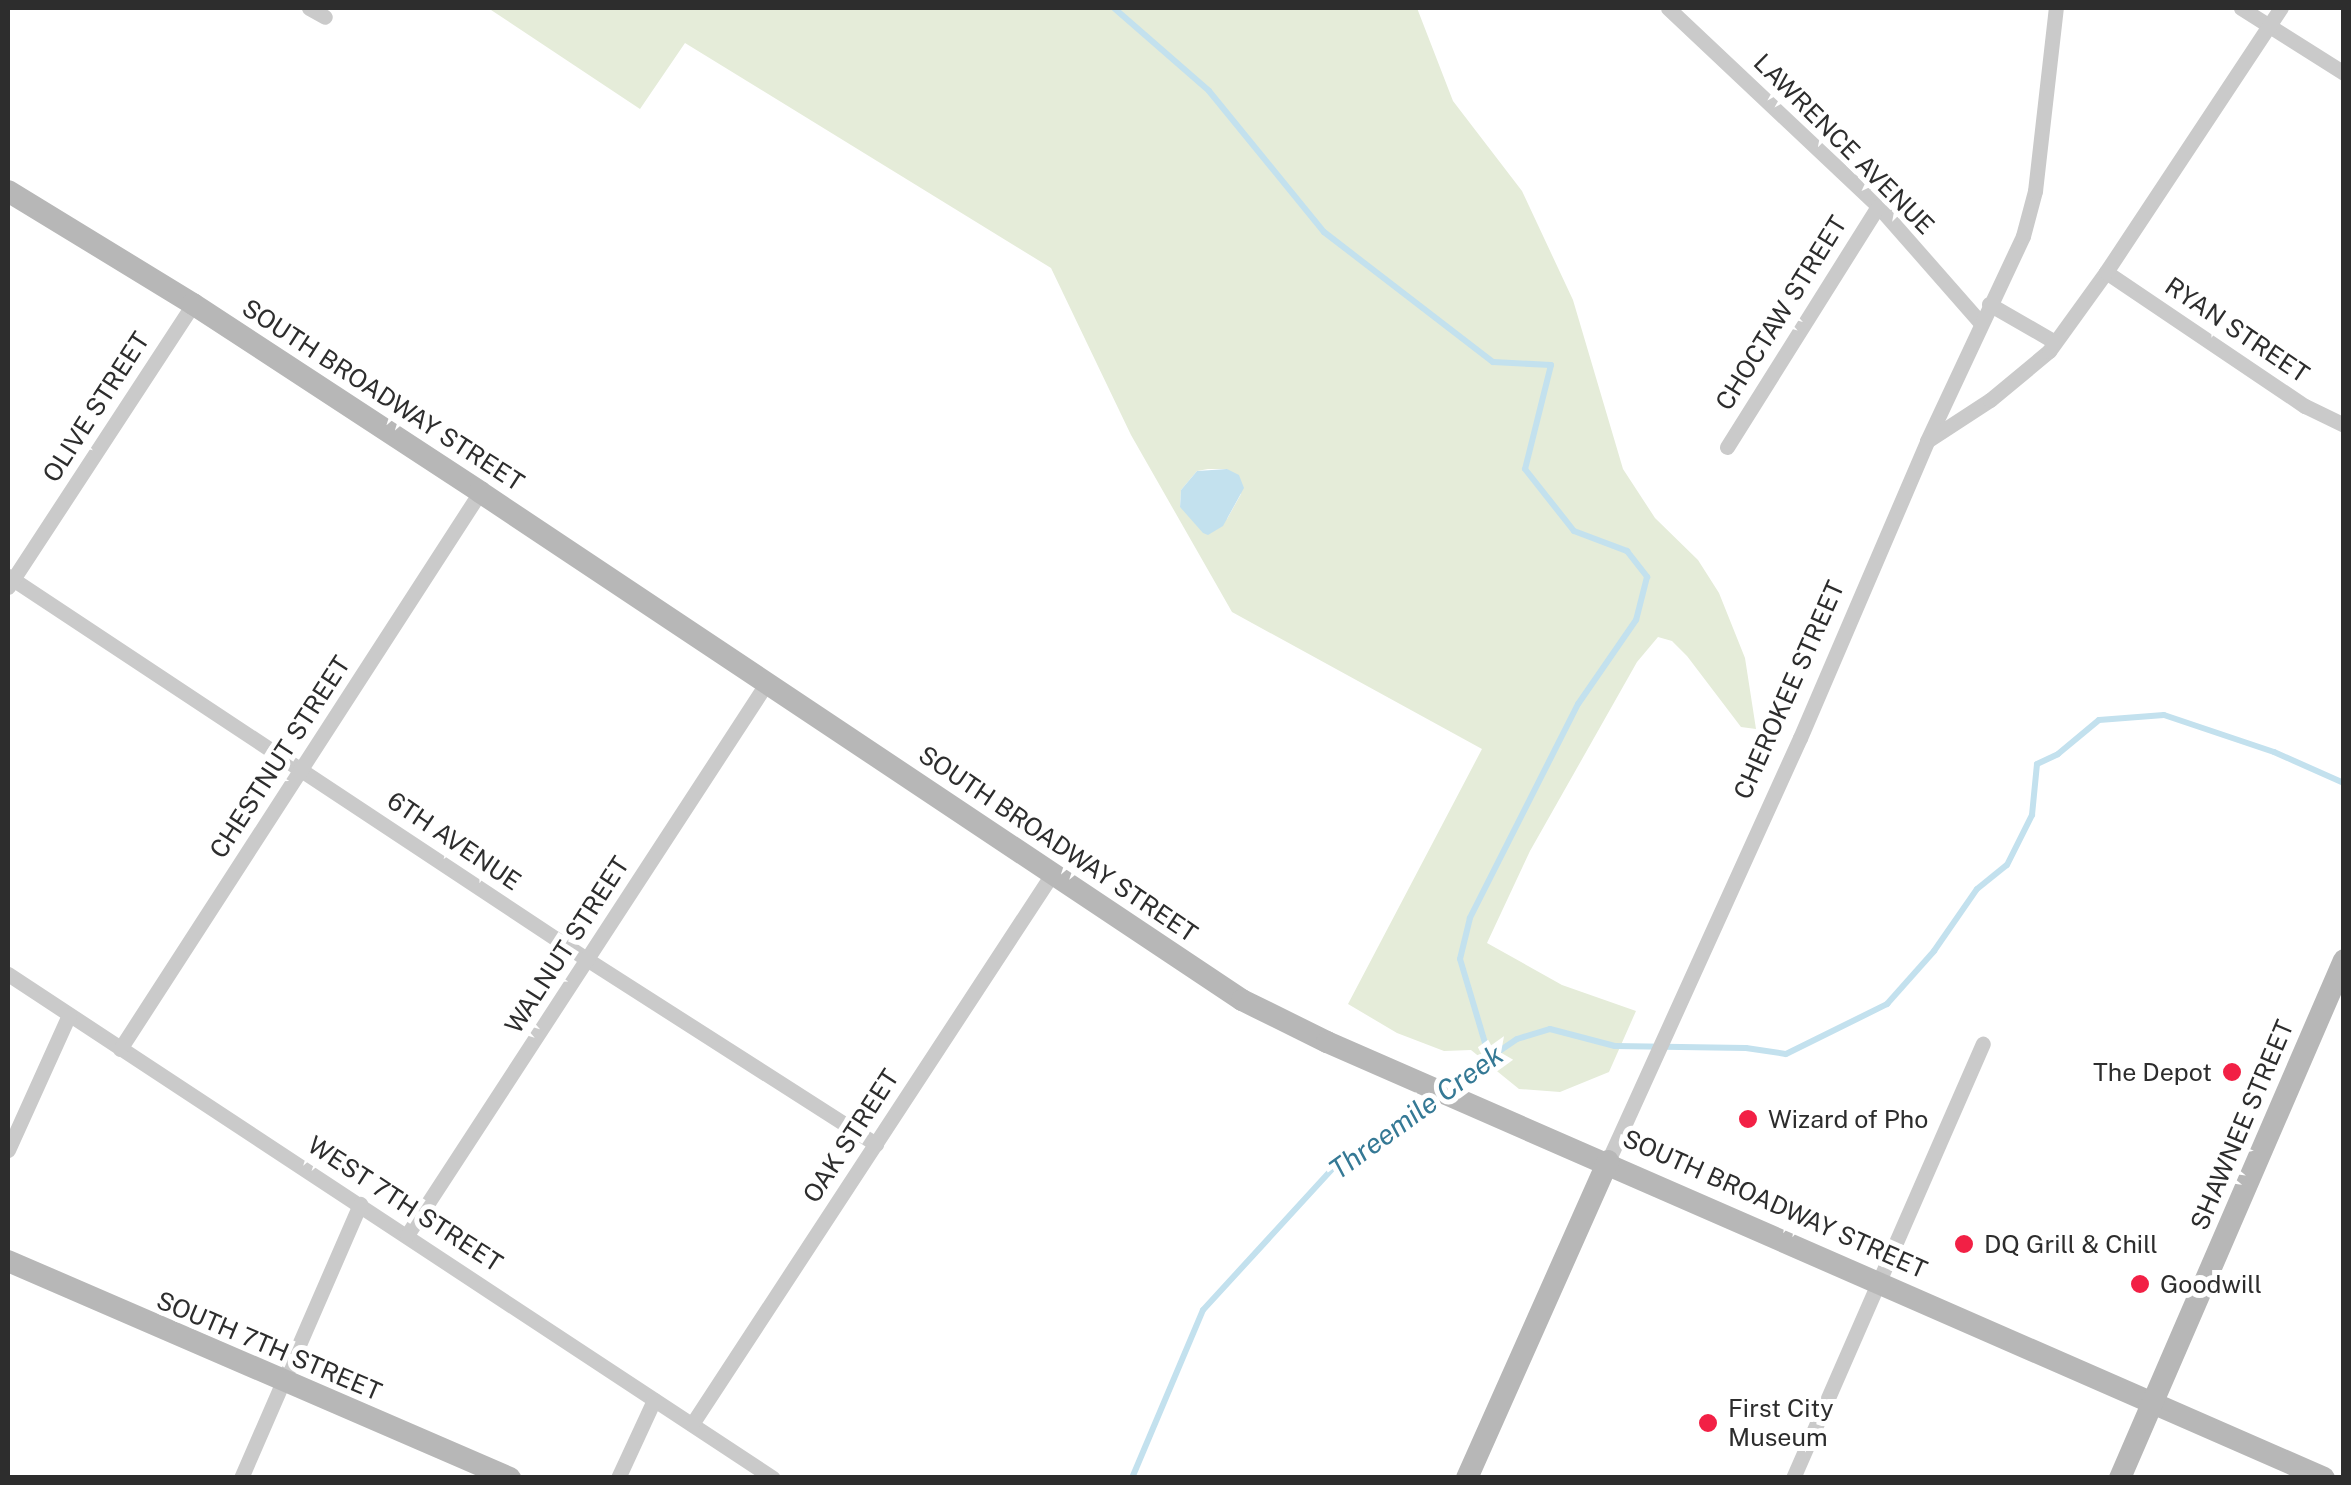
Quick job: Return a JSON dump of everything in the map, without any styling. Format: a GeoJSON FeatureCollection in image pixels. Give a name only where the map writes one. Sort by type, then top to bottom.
{"type":"FeatureCollection","features":[{"type":"Feature","properties":{"kind":"street"},"geometry":{"type":"LineString","coordinates":[[309,8],[325,18]]}},
{"type":"Feature","properties":{"kind":"street","name":"LAWRENCE AVENUE"},"geometry":{"type":"LineString","coordinates":[[1668,8],[1878,206],[1980,322]]}},
{"type":"Feature","properties":{"kind":"street","name":"CHEROKEE STREET"},"geometry":{"type":"LineString","coordinates":[[1467,1478],[1800,738],[1980,322],[2023,236],[2035,191],[2056,8]]}},
{"type":"Feature","properties":{"kind":"street"},"geometry":{"type":"LineString","coordinates":[[2241,8],[2344,73]]}},
{"type":"Feature","properties":{"kind":"street"},"geometry":{"type":"LineString","coordinates":[[1927,441],[1990,400],[2055,342],[2106,272],[2281,8]]}},
{"type":"Feature","properties":{"kind":"street","name":"SOUTH BROADWAY STREET"},"geometry":{"type":"LineString","coordinates":[[8,191],[193,304],[480,492],[1242,1000],[1369,1060],[1608,1161],[2324,1478]]}},
{"type":"Feature","properties":{"kind":"street","name":"CHOCTAW STREET"},"geometry":{"type":"LineString","coordinates":[[1727,447],[1878,206]]}},
{"type":"Feature","properties":{"kind":"street","name":"RYAN STREET"},"geometry":{"type":"LineString","coordinates":[[2106,272],[2305,406],[2344,425]]}},
{"type":"Feature","properties":{"kind":"street","name":"OLIVE STREET"},"geometry":{"type":"LineString","coordinates":[[9,581],[193,304]]}},
{"type":"Feature","properties":{"kind":"street"},"geometry":{"type":"LineString","coordinates":[[1989,304],[2055,342]]}},
{"type":"Feature","properties":{"kind":"street","name":"CHESTNUT STREET"},"geometry":{"type":"LineString","coordinates":[[120,1048],[480,492]]}},
{"type":"Feature","properties":{"kind":"street","name":"6TH AVENUE"},"geometry":{"type":"LineString","coordinates":[[9,581],[876,1144]]}},
{"type":"Feature","properties":{"kind":"street","name":"WALNUT STREET"},"geometry":{"type":"LineString","coordinates":[[407,1235],[768,681]]}},
{"type":"Feature","properties":{"kind":"street","name":"OAK STREET"},"geometry":{"type":"LineString","coordinates":[[692,1424],[1052,874]]}},
{"type":"Feature","properties":{"kind":"street","name":"SHAWNEE STREET"},"geometry":{"type":"LineString","coordinates":[[2120,1478],[2344,960]]}},
{"type":"Feature","properties":{"kind":"street","name":"WEST 7TH STREET"},"geometry":{"type":"LineString","coordinates":[[8,974],[773,1478]]}},
{"type":"Feature","properties":{"kind":"street"},"geometry":{"type":"LineString","coordinates":[[8,1150],[69,1014]]}},
{"type":"Feature","properties":{"kind":"street"},"geometry":{"type":"LineString","coordinates":[[1792,1478],[1983,1044]]}},
{"type":"Feature","properties":{"kind":"street"},"geometry":{"type":"LineString","coordinates":[[241,1478],[360,1204]]}},
{"type":"Feature","properties":{"kind":"street","name":"SOUTH 7TH STREET"},"geometry":{"type":"LineString","coordinates":[[8,1261],[280,1382],[510,1478]]}},
{"type":"Feature","properties":{"kind":"street"},"geometry":{"type":"LineString","coordinates":[[618,1478],[654,1400]]}},
{"type":"Feature","properties":{"kind":"green space"},"geometry":{"type":"Polygon","coordinates":[[[488,8],[1417,8],[1453,101],[1522,191],[1573,300],[1623,469],[1655,518],[1698,560],[1719,593],[1745,658],[1756,729],[1741,727],[1687,656],[1672,641],[1658,637],[1637,662],[1530,851],[1487,943],[1562,985],[1636,1011],[1609,1072],[1560,1092],[1519,1089],[1471,1050],[1444,1051],[1397,1033],[1348,1004],[1482,749],[1232,612],[1131,435],[1051,268],[685,43],[640,109],[488,8]],[[1227,469],[1197,471],[1181,490],[1180,507],[1227,519],[1241,494],[1227,469]]]}},
{"type":"Feature","properties":{"kind":"water"},"geometry":{"type":"Polygon","coordinates":[[[1227,469],[1239,475],[1244,488],[1223,526],[1208,535],[1180,507],[1181,490],[1197,471],[1227,469]]]}},
{"type":"Feature","properties":{"kind":"waterway"},"geometry":{"type":"LineString","coordinates":[[1114,8],[1209,91],[1324,232],[1493,362],[1551,365],[1525,469],[1574,531],[1627,551],[1647,577],[1636,620],[1578,704],[1470,918],[1460,959],[1489,1056]]}},
{"type":"Feature","properties":{"kind":"waterway","name":"Threemile Creek"},"geometry":{"type":"LineString","coordinates":[[1445,1088],[1517,1039],[1550,1029],[1615,1046],[1746,1048],[1786,1054],[1887,1004],[1934,951],[1977,889],[2007,865],[2032,815],[2037,764],[2058,754],[2099,720],[2164,715],[2274,752],[2344,783]]}},
{"type":"Feature","properties":{"kind":"waterway","name":"Threemile Creek"},"geometry":{"type":"LineString","coordinates":[[1132,1478],[1203,1310],[1336,1165],[1435,1095]]}},
{"type":"Feature","properties":{"kind":"place","name":"The Depot"},"geometry":{"type":"Point","coordinates":[2232,1072]}},
{"type":"Feature","properties":{"kind":"place","name":"Wizard of Pho"},"geometry":{"type":"Point","coordinates":[1748,1119]}},
{"type":"Feature","properties":{"kind":"place","name":"DQ Grill & Chill"},"geometry":{"type":"Point","coordinates":[1964,1244]}},
{"type":"Feature","properties":{"kind":"place","name":"Goodwill"},"geometry":{"type":"Point","coordinates":[2140,1284]}},
{"type":"Feature","properties":{"kind":"place","name":"First City Museum"},"geometry":{"type":"Point","coordinates":[1708,1423]}}]}
